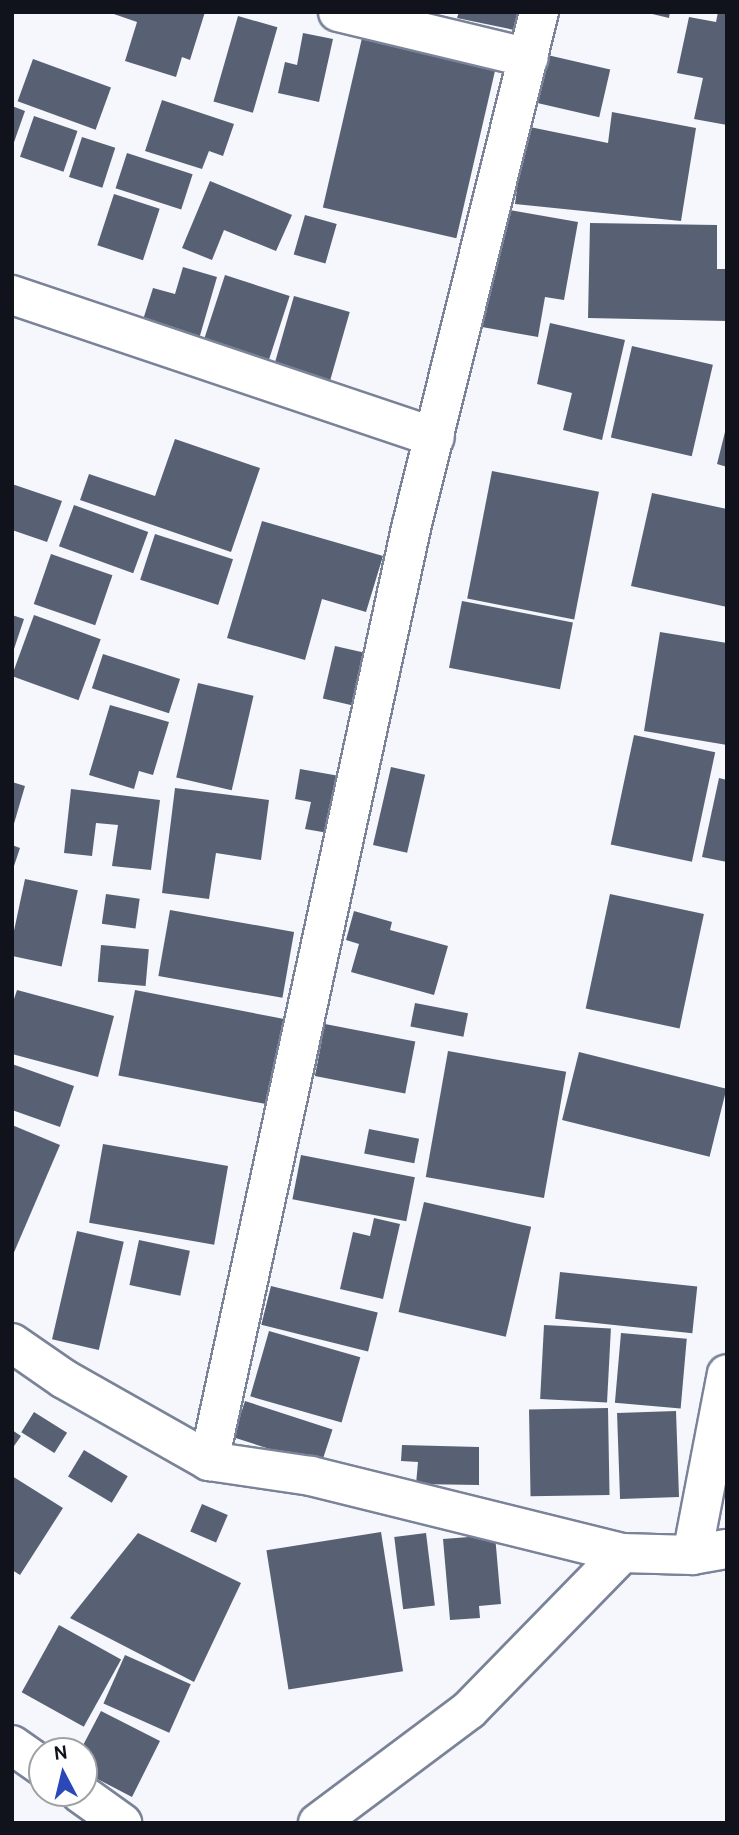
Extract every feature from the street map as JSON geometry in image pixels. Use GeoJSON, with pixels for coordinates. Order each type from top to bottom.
{"type":"FeatureCollection","features":[{"type":"Feature","properties":{"kind":"street"},"geometry":{"type":"LineString","coordinates":[[338,12],[529,58]]}},
{"type":"Feature","properties":{"kind":"street"},"geometry":{"type":"LineString","coordinates":[[209,1461],[411,528],[539,12]]}},
{"type":"Feature","properties":{"kind":"street"},"geometry":{"type":"LineString","coordinates":[[12,295],[435,437]]}},
{"type":"Feature","properties":{"kind":"street"},"geometry":{"type":"LineString","coordinates":[[12,1343],[64,1379],[209,1461],[312,1476],[622,1553],[710,1552],[727,1374]]}},
{"type":"Feature","properties":{"kind":"street"},"geometry":{"type":"LineString","coordinates":[[317,1823],[469,1710],[622,1553]]}},
{"type":"Feature","properties":{"kind":"street"},"geometry":{"type":"LineString","coordinates":[[12,1745],[28,1756]]}},
{"type":"Feature","properties":{"kind":"street"},"geometry":{"type":"LineString","coordinates":[[98,1806],[122,1823]]}},
{"type":"Feature","properties":{"kind":"building"},"geometry":{"type":"Polygon","coordinates":[[[108,12],[205,12],[190,60],[182,57],[176,77],[125,61],[137,22],[108,12]]]}},
{"type":"Feature","properties":{"kind":"building"},"geometry":{"type":"Polygon","coordinates":[[[459,12],[528,12],[524,32],[457,18],[459,12]]]}},
{"type":"Feature","properties":{"kind":"building"},"geometry":{"type":"Polygon","coordinates":[[[644,12],[670,12],[669,18],[644,12]]]}},
{"type":"Feature","properties":{"kind":"building"},"geometry":{"type":"Polygon","coordinates":[[[718,12],[727,12],[727,125],[694,119],[703,78],[677,73],[689,17],[716,22],[718,12]]]}},
{"type":"Feature","properties":{"kind":"building"},"geometry":{"type":"Polygon","coordinates":[[[238,16],[277,27],[253,113],[213,102],[238,16]]]}},
{"type":"Feature","properties":{"kind":"building"},"geometry":{"type":"Polygon","coordinates":[[[303,33],[333,39],[319,102],[278,93],[285,62],[297,65],[303,33]]]}},
{"type":"Feature","properties":{"kind":"building"},"geometry":{"type":"Polygon","coordinates":[[[362,38],[495,69],[456,238],[323,208],[362,38]]]}},
{"type":"Feature","properties":{"kind":"building"},"geometry":{"type":"Polygon","coordinates":[[[543,54],[610,70],[599,117],[532,102],[543,54]]]}},
{"type":"Feature","properties":{"kind":"building"},"geometry":{"type":"Polygon","coordinates":[[[33,59],[111,87],[96,130],[18,101],[33,59]]]}},
{"type":"Feature","properties":{"kind":"building"},"geometry":{"type":"Polygon","coordinates":[[[162,100],[234,124],[223,156],[209,151],[202,169],[145,151],[162,100]]]}},
{"type":"Feature","properties":{"kind":"building"},"geometry":{"type":"Polygon","coordinates":[[[12,106],[25,111],[13,145],[12,145],[12,106]]]}},
{"type":"Feature","properties":{"kind":"building"},"geometry":{"type":"Polygon","coordinates":[[[612,112],[696,128],[681,221],[515,204],[525,126],[608,143],[612,112]]]}},
{"type":"Feature","properties":{"kind":"building"},"geometry":{"type":"Polygon","coordinates":[[[34,116],[77,131],[63,172],[20,157],[34,116]]]}},
{"type":"Feature","properties":{"kind":"building"},"geometry":{"type":"Polygon","coordinates":[[[82,137],[115,148],[102,188],[69,177],[82,137]]]}},
{"type":"Feature","properties":{"kind":"building"},"geometry":{"type":"Polygon","coordinates":[[[127,153],[193,174],[181,210],[116,188],[127,153]]]}},
{"type":"Feature","properties":{"kind":"building"},"geometry":{"type":"Polygon","coordinates":[[[210,181],[292,215],[276,251],[224,230],[212,260],[182,248],[210,181]]]}},
{"type":"Feature","properties":{"kind":"building"},"geometry":{"type":"Polygon","coordinates":[[[114,194],[160,209],[143,260],[97,245],[114,194]]]}},
{"type":"Feature","properties":{"kind":"building"},"geometry":{"type":"Polygon","coordinates":[[[503,209],[578,222],[564,300],[545,297],[538,337],[482,327],[503,209]]]}},
{"type":"Feature","properties":{"kind":"building"},"geometry":{"type":"Polygon","coordinates":[[[305,215],[337,224],[325,264],[294,254],[305,215]]]}},
{"type":"Feature","properties":{"kind":"building"},"geometry":{"type":"Polygon","coordinates":[[[590,223],[717,225],[717,269],[727,269],[727,321],[588,318],[590,223]]]}},
{"type":"Feature","properties":{"kind":"building"},"geometry":{"type":"Polygon","coordinates":[[[183,267],[217,277],[199,339],[142,323],[153,288],[175,294],[183,267]]]}},
{"type":"Feature","properties":{"kind":"building"},"geometry":{"type":"Polygon","coordinates":[[[225,275],[290,296],[266,367],[202,346],[225,275]]]}},
{"type":"Feature","properties":{"kind":"building"},"geometry":{"type":"Polygon","coordinates":[[[294,296],[350,312],[330,382],[274,366],[294,296]]]}},
{"type":"Feature","properties":{"kind":"building"},"geometry":{"type":"Polygon","coordinates":[[[550,323],[625,340],[602,440],[563,430],[572,393],[537,384],[550,323]]]}},
{"type":"Feature","properties":{"kind":"building"},"geometry":{"type":"Polygon","coordinates":[[[632,346],[713,365],[692,456],[611,438],[632,346]]]}},
{"type":"Feature","properties":{"kind":"building"},"geometry":{"type":"Polygon","coordinates":[[[727,428],[727,467],[717,464],[727,428]]]}},
{"type":"Feature","properties":{"kind":"building"},"geometry":{"type":"Polygon","coordinates":[[[175,439],[260,468],[231,552],[80,500],[89,474],[155,496],[175,439]]]}},
{"type":"Feature","properties":{"kind":"building"},"geometry":{"type":"Polygon","coordinates":[[[492,471],[599,492],[574,619],[467,599],[492,471]]]}},
{"type":"Feature","properties":{"kind":"building"},"geometry":{"type":"Polygon","coordinates":[[[12,484],[62,501],[47,542],[12,530],[12,484]]]}},
{"type":"Feature","properties":{"kind":"building"},"geometry":{"type":"Polygon","coordinates":[[[652,493],[727,509],[727,607],[631,586],[652,493]]]}},
{"type":"Feature","properties":{"kind":"building"},"geometry":{"type":"Polygon","coordinates":[[[74,505],[148,532],[133,573],[59,546],[74,505]]]}},
{"type":"Feature","properties":{"kind":"building"},"geometry":{"type":"Polygon","coordinates":[[[262,521],[383,556],[366,612],[322,599],[305,660],[227,638],[262,521]]]}},
{"type":"Feature","properties":{"kind":"building"},"geometry":{"type":"Polygon","coordinates":[[[155,534],[233,559],[218,605],[140,580],[155,534]]]}},
{"type":"Feature","properties":{"kind":"building"},"geometry":{"type":"Polygon","coordinates":[[[51,554],[112,575],[95,625],[34,604],[51,554]]]}},
{"type":"Feature","properties":{"kind":"building"},"geometry":{"type":"Polygon","coordinates":[[[462,601],[573,623],[560,689],[449,668],[462,601]]]}},
{"type":"Feature","properties":{"kind":"building"},"geometry":{"type":"Polygon","coordinates":[[[12,615],[24,619],[13,652],[12,652],[12,615]]]}},
{"type":"Feature","properties":{"kind":"building"},"geometry":{"type":"Polygon","coordinates":[[[34,615],[101,639],[78,700],[12,676],[34,615]]]}},
{"type":"Feature","properties":{"kind":"building"},"geometry":{"type":"Polygon","coordinates":[[[660,632],[727,643],[727,745],[644,731],[660,632]]]}},
{"type":"Feature","properties":{"kind":"building"},"geometry":{"type":"Polygon","coordinates":[[[335,646],[379,656],[367,709],[323,699],[335,646]]]}},
{"type":"Feature","properties":{"kind":"building"},"geometry":{"type":"Polygon","coordinates":[[[103,654],[180,679],[169,713],[92,688],[103,654]]]}},
{"type":"Feature","properties":{"kind":"building"},"geometry":{"type":"Polygon","coordinates":[[[198,683],[254,696],[232,790],[176,778],[198,683]]]}},
{"type":"Feature","properties":{"kind":"building"},"geometry":{"type":"Polygon","coordinates":[[[110,705],[169,722],[153,775],[139,771],[134,789],[89,775],[110,705]]]}},
{"type":"Feature","properties":{"kind":"building"},"geometry":{"type":"Polygon","coordinates":[[[634,735],[715,752],[692,862],[611,845],[634,735]]]}},
{"type":"Feature","properties":{"kind":"building"},"geometry":{"type":"Polygon","coordinates":[[[391,767],[425,775],[407,853],[373,845],[391,767]]]}},
{"type":"Feature","properties":{"kind":"building"},"geometry":{"type":"Polygon","coordinates":[[[300,769],[345,777],[334,834],[305,829],[311,802],[295,799],[300,769]]]}},
{"type":"Feature","properties":{"kind":"building"},"geometry":{"type":"Polygon","coordinates":[[[719,778],[727,780],[727,862],[702,857],[719,778]]]}},
{"type":"Feature","properties":{"kind":"building"},"geometry":{"type":"Polygon","coordinates":[[[12,782],[25,786],[13,827],[12,827],[12,782]]]}},
{"type":"Feature","properties":{"kind":"building"},"geometry":{"type":"Polygon","coordinates":[[[175,788],[269,800],[261,860],[216,853],[209,899],[162,893],[175,788]]]}},
{"type":"Feature","properties":{"kind":"building"},"geometry":{"type":"Polygon","coordinates":[[[71,789],[160,800],[151,870],[112,866],[118,825],[96,823],[92,856],[64,853],[71,789]]]}},
{"type":"Feature","properties":{"kind":"building"},"geometry":{"type":"Polygon","coordinates":[[[12,845],[20,848],[13,869],[12,869],[12,845]]]}},
{"type":"Feature","properties":{"kind":"building"},"geometry":{"type":"Polygon","coordinates":[[[25,879],[78,890],[62,967],[12,956],[12,940],[25,879]]]}},
{"type":"Feature","properties":{"kind":"building"},"geometry":{"type":"Polygon","coordinates":[[[106,894],[140,899],[135,928],[102,924],[106,894]]]}},
{"type":"Feature","properties":{"kind":"building"},"geometry":{"type":"Polygon","coordinates":[[[610,894],[704,914],[680,1028],[586,1008],[610,894]]]}},
{"type":"Feature","properties":{"kind":"building"},"geometry":{"type":"Polygon","coordinates":[[[170,910],[294,932],[282,998],[158,976],[170,910]]]}},
{"type":"Feature","properties":{"kind":"building"},"geometry":{"type":"Polygon","coordinates":[[[354,911],[392,922],[390,930],[448,946],[434,995],[351,972],[359,944],[346,940],[354,911]]]}},
{"type":"Feature","properties":{"kind":"building"},"geometry":{"type":"Polygon","coordinates":[[[101,945],[149,949],[146,986],[98,982],[101,945]]]}},
{"type":"Feature","properties":{"kind":"building"},"geometry":{"type":"Polygon","coordinates":[[[17,990],[114,1016],[98,1077],[12,1054],[12,1005],[17,990]]]}},
{"type":"Feature","properties":{"kind":"building"},"geometry":{"type":"Polygon","coordinates":[[[135,990],[285,1019],[269,1105],[118,1075],[135,990]]]}},
{"type":"Feature","properties":{"kind":"building"},"geometry":{"type":"Polygon","coordinates":[[[415,1003],[468,1013],[463,1037],[410,1027],[415,1003]]]}},
{"type":"Feature","properties":{"kind":"building"},"geometry":{"type":"Polygon","coordinates":[[[325,1024],[415,1042],[405,1094],[315,1076],[325,1024]]]}},
{"type":"Feature","properties":{"kind":"building"},"geometry":{"type":"Polygon","coordinates":[[[448,1051],[566,1072],[544,1198],[426,1177],[448,1051]]]}},
{"type":"Feature","properties":{"kind":"building"},"geometry":{"type":"Polygon","coordinates":[[[579,1052],[726,1089],[710,1157],[562,1120],[579,1052]]]}},
{"type":"Feature","properties":{"kind":"building"},"geometry":{"type":"Polygon","coordinates":[[[12,1064],[74,1086],[60,1127],[12,1110],[12,1064]]]}},
{"type":"Feature","properties":{"kind":"building"},"geometry":{"type":"Polygon","coordinates":[[[12,1125],[60,1145],[12,1257],[12,1125]]]}},
{"type":"Feature","properties":{"kind":"building"},"geometry":{"type":"Polygon","coordinates":[[[369,1129],[419,1139],[414,1163],[364,1154],[369,1129]]]}},
{"type":"Feature","properties":{"kind":"building"},"geometry":{"type":"Polygon","coordinates":[[[103,1144],[228,1166],[214,1245],[89,1223],[103,1144]]]}},
{"type":"Feature","properties":{"kind":"building"},"geometry":{"type":"Polygon","coordinates":[[[301,1155],[415,1177],[406,1221],[292,1199],[301,1155]]]}},
{"type":"Feature","properties":{"kind":"building"},"geometry":{"type":"Polygon","coordinates":[[[424,1202],[531,1227],[506,1337],[399,1312],[424,1202]]]}},
{"type":"Feature","properties":{"kind":"building"},"geometry":{"type":"Polygon","coordinates":[[[374,1218],[400,1224],[383,1299],[340,1289],[353,1232],[370,1236],[374,1218]]]}},
{"type":"Feature","properties":{"kind":"building"},"geometry":{"type":"Polygon","coordinates":[[[77,1231],[124,1242],[99,1350],[52,1339],[77,1231]]]}},
{"type":"Feature","properties":{"kind":"building"},"geometry":{"type":"Polygon","coordinates":[[[139,1240],[190,1251],[180,1296],[129,1285],[139,1240]]]}},
{"type":"Feature","properties":{"kind":"building"},"geometry":{"type":"Polygon","coordinates":[[[560,1272],[697,1286],[692,1333],[555,1319],[560,1272]]]}},
{"type":"Feature","properties":{"kind":"building"},"geometry":{"type":"Polygon","coordinates":[[[271,1286],[378,1313],[368,1351],[261,1325],[271,1286]]]}},
{"type":"Feature","properties":{"kind":"building"},"geometry":{"type":"Polygon","coordinates":[[[544,1325],[611,1329],[607,1402],[540,1399],[544,1325]]]}},
{"type":"Feature","properties":{"kind":"building"},"geometry":{"type":"Polygon","coordinates":[[[269,1331],[360,1357],[342,1423],[250,1396],[269,1331]]]}},
{"type":"Feature","properties":{"kind":"building"},"geometry":{"type":"Polygon","coordinates":[[[621,1333],[687,1339],[681,1408],[615,1403],[621,1333]]]}},
{"type":"Feature","properties":{"kind":"building"},"geometry":{"type":"Polygon","coordinates":[[[245,1401],[332,1429],[321,1466],[233,1437],[245,1401]]]}},
{"type":"Feature","properties":{"kind":"building"},"geometry":{"type":"Polygon","coordinates":[[[608,1408],[610,1495],[531,1496],[529,1409],[608,1408]]]}},
{"type":"Feature","properties":{"kind":"building"},"geometry":{"type":"Polygon","coordinates":[[[676,1411],[679,1497],[620,1499],[617,1413],[676,1411]]]}},
{"type":"Feature","properties":{"kind":"building"},"geometry":{"type":"Polygon","coordinates":[[[34,1412],[67,1433],[54,1453],[21,1432],[34,1412]]]}},
{"type":"Feature","properties":{"kind":"building"},"geometry":{"type":"Polygon","coordinates":[[[12,1430],[21,1436],[12,1449],[12,1430]]]}},
{"type":"Feature","properties":{"kind":"building"},"geometry":{"type":"Polygon","coordinates":[[[402,1445],[479,1447],[479,1485],[416,1484],[418,1462],[401,1461],[402,1445]]]}},
{"type":"Feature","properties":{"kind":"building"},"geometry":{"type":"Polygon","coordinates":[[[84,1450],[128,1476],[112,1503],[68,1477],[84,1450]]]}},
{"type":"Feature","properties":{"kind":"building"},"geometry":{"type":"Polygon","coordinates":[[[12,1476],[63,1508],[20,1575],[12,1570],[12,1476]]]}},
{"type":"Feature","properties":{"kind":"building"},"geometry":{"type":"Polygon","coordinates":[[[202,1504],[228,1515],[216,1543],[190,1532],[202,1504]]]}},
{"type":"Feature","properties":{"kind":"building"},"geometry":{"type":"Polygon","coordinates":[[[381,1532],[403,1671],[288,1689],[266,1550],[381,1532]]]}},
{"type":"Feature","properties":{"kind":"building"},"geometry":{"type":"Polygon","coordinates":[[[138,1533],[241,1583],[194,1682],[70,1618],[138,1533]]]}},
{"type":"Feature","properties":{"kind":"building"},"geometry":{"type":"Polygon","coordinates":[[[426,1533],[435,1605],[403,1609],[394,1537],[426,1533]]]}},
{"type":"Feature","properties":{"kind":"building"},"geometry":{"type":"Polygon","coordinates":[[[495,1535],[501,1604],[479,1606],[480,1618],[450,1620],[443,1539],[495,1535]]]}},
{"type":"Feature","properties":{"kind":"building"},"geometry":{"type":"Polygon","coordinates":[[[59,1625],[121,1659],[84,1727],[22,1692],[59,1625]]]}},
{"type":"Feature","properties":{"kind":"building"},"geometry":{"type":"Polygon","coordinates":[[[125,1655],[191,1684],[169,1733],[103,1703],[125,1655]]]}},
{"type":"Feature","properties":{"kind":"building"},"geometry":{"type":"Polygon","coordinates":[[[101,1711],[160,1741],[132,1797],[98,1779],[98,1737],[87,1737],[101,1711]]]}}]}
